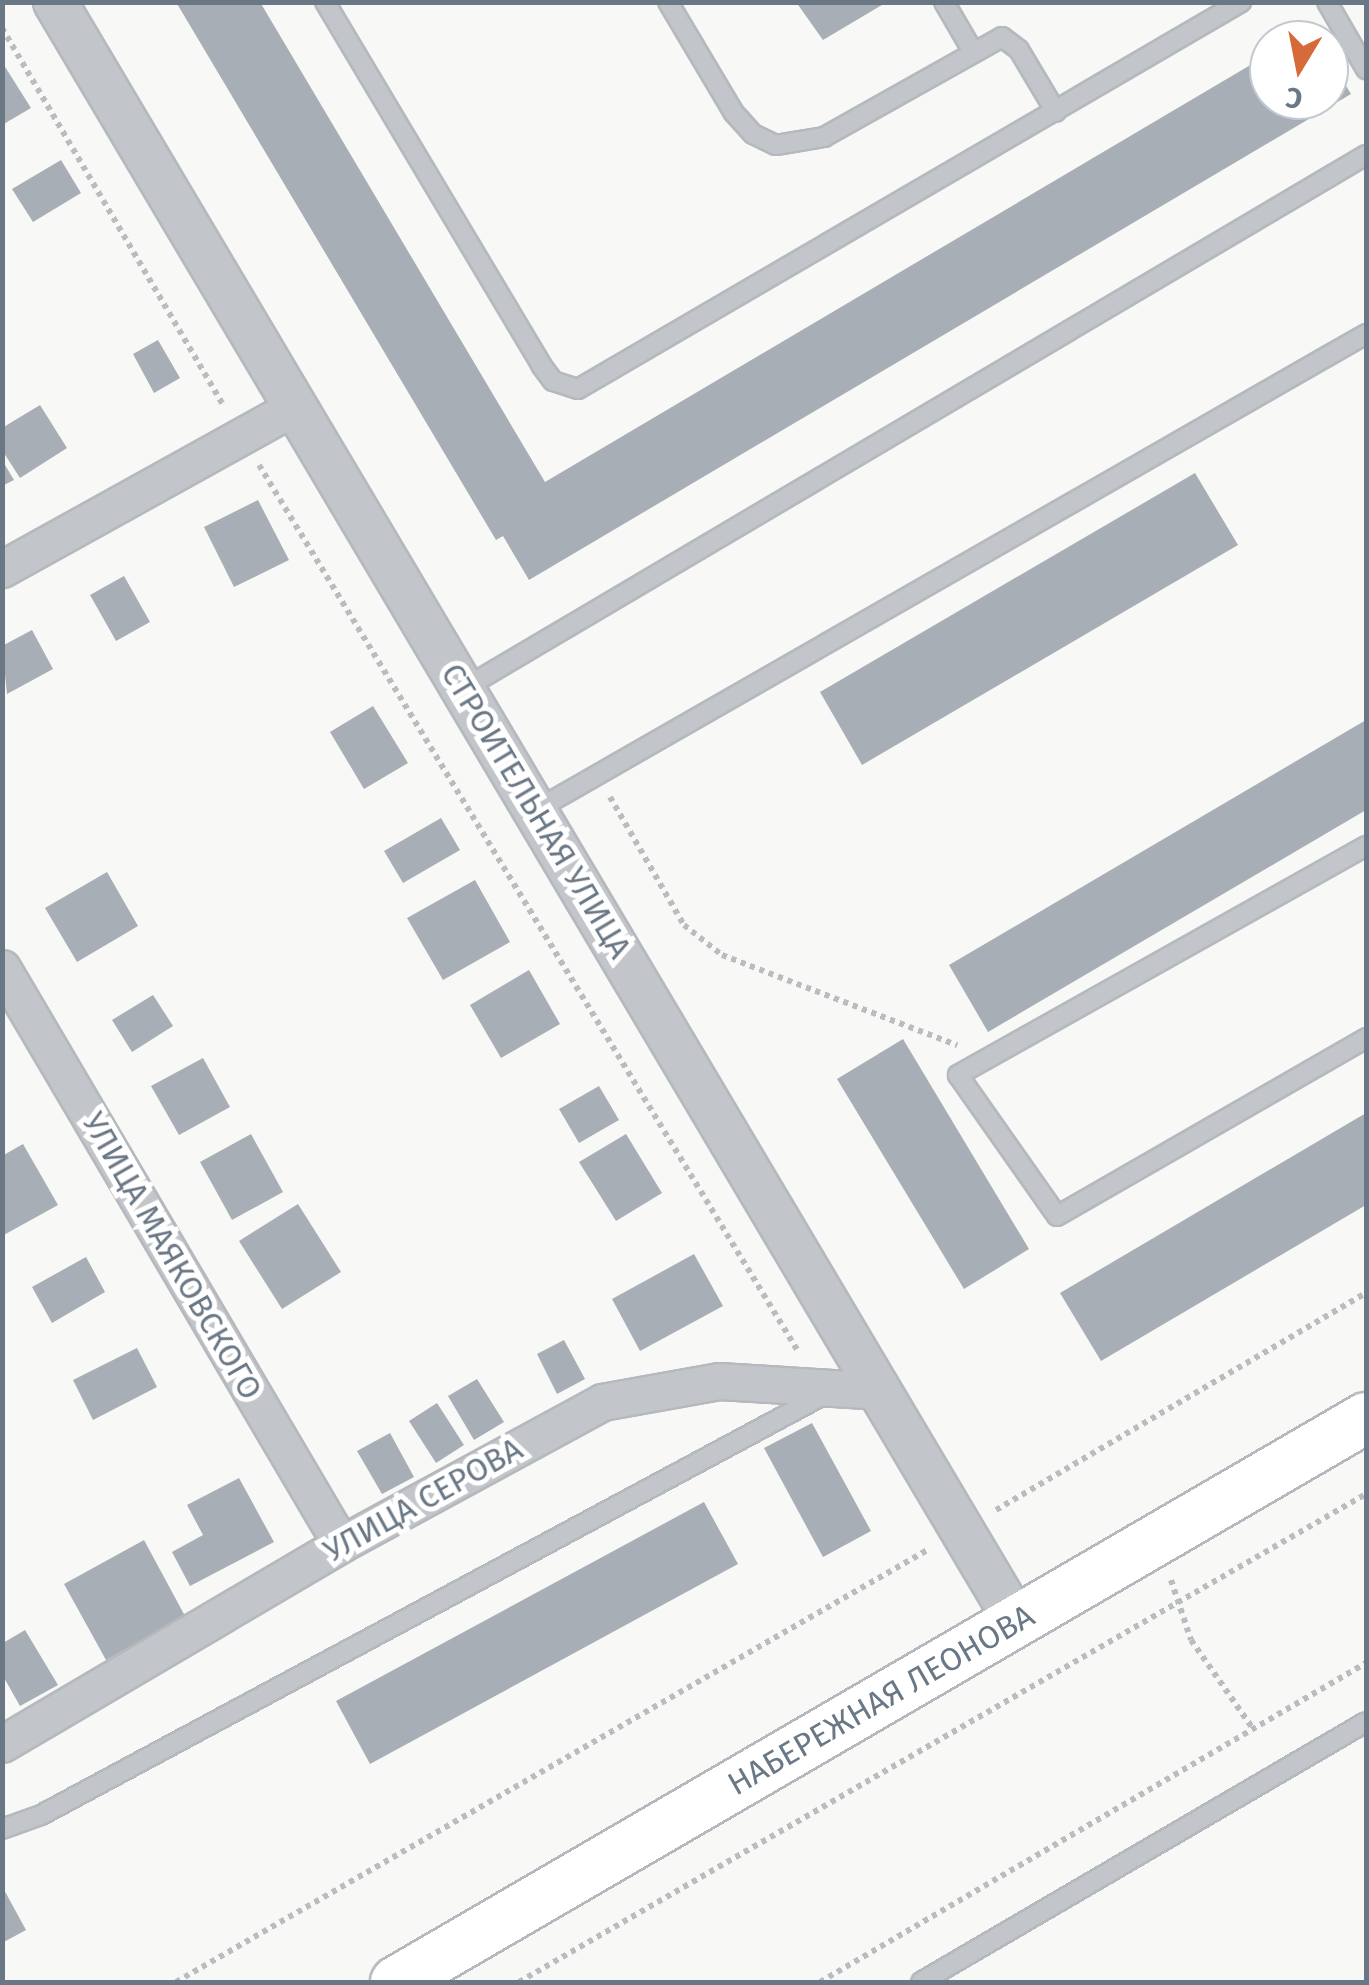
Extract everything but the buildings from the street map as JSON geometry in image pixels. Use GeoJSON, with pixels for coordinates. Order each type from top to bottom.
{"type":"FeatureCollection","features":[{"type":"Feature","properties":{"kind":"main road","name":"НАБЕРЕЖНАЯ ЛЕОНОВА"},"geometry":{"type":"LineString","coordinates":[[396,1982],[1366,1418]]}},
{"type":"Feature","properties":{"kind":"street","name":"СТРОИТЕЛЬНАЯ УЛИЦА"},"geometry":{"type":"LineString","coordinates":[[55,2],[292,408],[464,689],[1016,1620]]}},
{"type":"Feature","properties":{"kind":"street"},"geometry":{"type":"LineString","coordinates":[[2,568],[292,408]]}},
{"type":"Feature","properties":{"kind":"street","name":"УЛИЦА МАЯКОВСКОГО"},"geometry":{"type":"LineString","coordinates":[[2,968],[341,1544]]}},
{"type":"Feature","properties":{"kind":"street","name":"УЛИЦА СЕРОВА"},"geometry":{"type":"LineString","coordinates":[[2,1744],[341,1544],[602,1402],[720,1380],[882,1391]]}},
{"type":"Feature","properties":{"kind":"lane"},"geometry":{"type":"LineString","coordinates":[[325,2],[541,365],[553,381],[578,389],[1241,2]]}},
{"type":"Feature","properties":{"kind":"lane"},"geometry":{"type":"LineString","coordinates":[[668,2],[734,113],[753,134],[776,145],[824,137],[972,50],[1002,37],[1012,42],[1056,112]]}},
{"type":"Feature","properties":{"kind":"lane"},"geometry":{"type":"LineString","coordinates":[[944,2],[972,50]]}},
{"type":"Feature","properties":{"kind":"lane"},"geometry":{"type":"LineString","coordinates":[[1327,2],[1366,69]]}},
{"type":"Feature","properties":{"kind":"lane"},"geometry":{"type":"LineString","coordinates":[[464,689],[1366,155]]}},
{"type":"Feature","properties":{"kind":"lane"},"geometry":{"type":"LineString","coordinates":[[536,810],[1366,334]]}},
{"type":"Feature","properties":{"kind":"lane"},"geometry":{"type":"LineString","coordinates":[[1366,846],[958,1075],[1057,1216],[1366,1038]]}},
{"type":"Feature","properties":{"kind":"lane"},"geometry":{"type":"LineString","coordinates":[[2,1829],[57,1806],[828,1388]]}},
{"type":"Feature","properties":{"kind":"lane"},"geometry":{"type":"LineString","coordinates":[[921,1982],[1366,1722]]}},
{"type":"Feature","properties":{"kind":"path"},"geometry":{"type":"LineString","coordinates":[[2,28],[241,436],[828,1388]]}},
{"type":"Feature","properties":{"kind":"path"},"geometry":{"type":"LineString","coordinates":[[598,775],[684,925],[722,955],[991,1057]]}},
{"type":"Feature","properties":{"kind":"path"},"geometry":{"type":"LineString","coordinates":[[176,1982],[963,1530],[1366,1293]]}},
{"type":"Feature","properties":{"kind":"path"},"geometry":{"type":"LineString","coordinates":[[519,1982],[1366,1494]]}},
{"type":"Feature","properties":{"kind":"path"},"geometry":{"type":"LineString","coordinates":[[1157,1542],[1191,1640],[1252,1729]]}},
{"type":"Feature","properties":{"kind":"path"},"geometry":{"type":"LineString","coordinates":[[820,1982],[1366,1664]]}}]}
